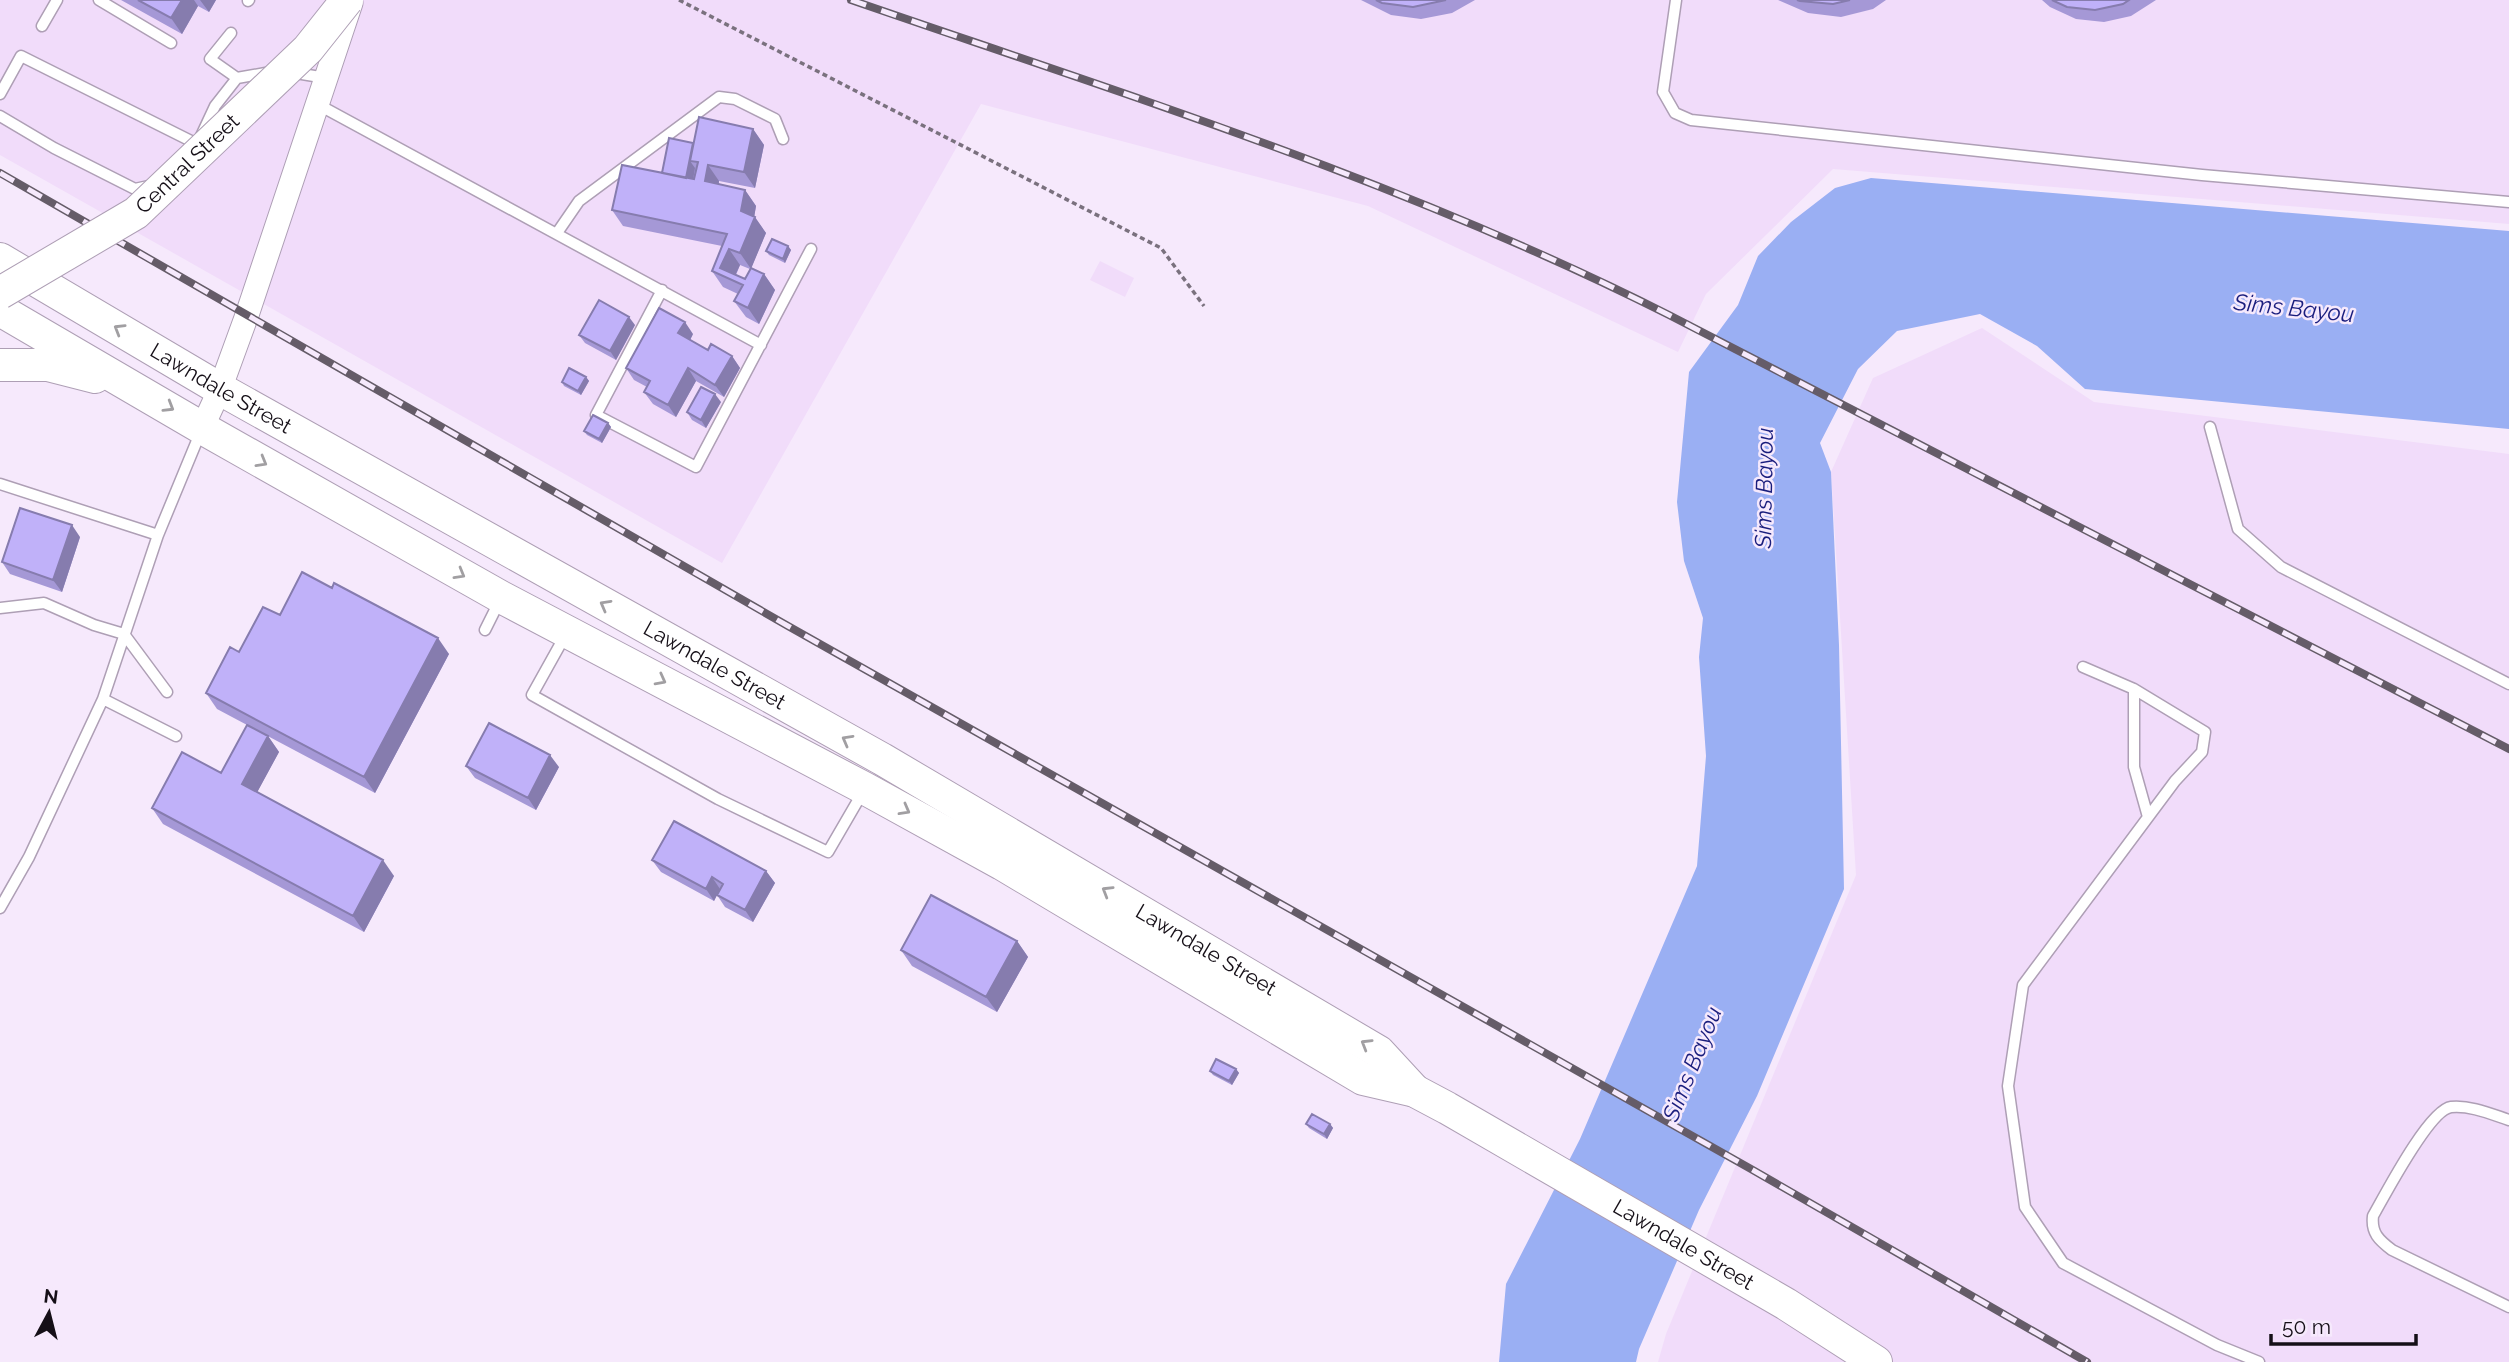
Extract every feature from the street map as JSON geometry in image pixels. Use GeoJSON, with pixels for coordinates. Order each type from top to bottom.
{"type":"FeatureCollection","features":[{"type":"Feature","properties":{"kind":"main road","name":"Central Street"},"geometry":{"type":"LineString","coordinates":[[0,293],[136,213],[308,48],[349,0]]}},
{"type":"Feature","properties":{"kind":"main road","name":"Lawndale Street"},"geometry":{"type":"LineString","coordinates":[[0,259],[873,774],[1379,1052],[1415,1091],[1786,1304],[1876,1362]]}},
{"type":"Feature","properties":{"kind":"main road","name":"Lawndale Street"},"geometry":{"type":"LineString","coordinates":[[0,310],[501,597],[567,631],[873,774]]}},
{"type":"Feature","properties":{"kind":"main road"},"geometry":{"type":"LineString","coordinates":[[0,366],[48,365],[135,387]]}},
{"type":"Feature","properties":{"kind":"street","name":"Central Street"},"geometry":{"type":"LineString","coordinates":[[202,428],[220,389],[326,78],[349,0]]}},
{"type":"Feature","properties":{"kind":"lane"},"geometry":{"type":"LineString","coordinates":[[42,26],[57,0]]}},
{"type":"Feature","properties":{"kind":"lane"},"geometry":{"type":"LineString","coordinates":[[99,0],[171,43]]}},
{"type":"Feature","properties":{"kind":"lane"},"geometry":{"type":"LineString","coordinates":[[1676,0],[1663,92],[1675,113],[1691,120],[2202,175],[2509,202]]}},
{"type":"Feature","properties":{"kind":"lane"},"geometry":{"type":"LineString","coordinates":[[231,33],[210,59],[237,78]]}},
{"type":"Feature","properties":{"kind":"lane"},"geometry":{"type":"LineString","coordinates":[[0,94],[21,56],[197,144]]}},
{"type":"Feature","properties":{"kind":"lane"},"geometry":{"type":"LineString","coordinates":[[0,116],[54,148],[135,189],[168,182],[197,144],[215,106],[237,78],[281,70],[326,78]]}},
{"type":"Feature","properties":{"kind":"lane"},"geometry":{"type":"LineString","coordinates":[[557,233],[579,201],[719,97],[735,99],[775,120],[783,139]]}},
{"type":"Feature","properties":{"kind":"lane"},"geometry":{"type":"LineString","coordinates":[[317,104],[761,345]]}},
{"type":"Feature","properties":{"kind":"lane"},"geometry":{"type":"LineString","coordinates":[[662,290],[596,415],[696,467],[811,249]]}},
{"type":"Feature","properties":{"kind":"lane"},"geometry":{"type":"LineString","coordinates":[[2210,427],[2238,528],[2281,567],[2509,684]]}},
{"type":"Feature","properties":{"kind":"lane"},"geometry":{"type":"LineString","coordinates":[[0,908],[34,846],[103,699],[158,535],[202,428]]}},
{"type":"Feature","properties":{"kind":"lane"},"geometry":{"type":"LineString","coordinates":[[0,484],[158,535]]}},
{"type":"Feature","properties":{"kind":"lane"},"geometry":{"type":"LineString","coordinates":[[485,630],[501,597]]}},
{"type":"Feature","properties":{"kind":"lane"},"geometry":{"type":"LineString","coordinates":[[0,608],[44,603],[94,625],[124,634],[167,692]]}},
{"type":"Feature","properties":{"kind":"lane"},"geometry":{"type":"LineString","coordinates":[[567,631],[532,695],[718,799],[828,852],[873,774]]}},
{"type":"Feature","properties":{"kind":"lane"},"geometry":{"type":"LineString","coordinates":[[2082,667],[2134,689],[2205,732],[2202,752],[2175,781],[2022,985],[2008,1086],[2025,1207],[2063,1263],[2217,1345],[2259,1362]]}},
{"type":"Feature","properties":{"kind":"lane"},"geometry":{"type":"LineString","coordinates":[[2134,689],[2134,767],[2148,817]]}},
{"type":"Feature","properties":{"kind":"lane"},"geometry":{"type":"LineString","coordinates":[[103,699],[176,736]]}},
{"type":"Feature","properties":{"kind":"lane"},"geometry":{"type":"LineString","coordinates":[[2509,1120],[2474,1109],[2451,1107],[2441,1110],[2428,1124],[2414,1147],[2373,1216],[2372,1224],[2376,1237],[2392,1250],[2509,1307]]}},
{"type":"Feature","properties":{"kind":"path"},"geometry":{"type":"LineString","coordinates":[[679,0],[1161,248],[1204,306]]}},
{"type":"Feature","properties":{"kind":"shaded area"},"geometry":{"type":"Polygon","coordinates":[[[0,0],[2509,0],[2509,224],[1833,169],[1706,294],[1678,352],[1368,206],[981,104],[722,563],[0,155],[0,0]]]}},
{"type":"Feature","properties":{"kind":"shaded area"},"geometry":{"type":"Polygon","coordinates":[[[1100,261],[1134,278],[1125,297],[1090,280],[1100,261]]]}},
{"type":"Feature","properties":{"kind":"shaded area"},"geometry":{"type":"Polygon","coordinates":[[[1982,328],[2094,402],[2509,454],[2509,1362],[1658,1362],[1666,1334],[1856,875],[1831,472],[1873,378],[1982,328]]]}},
{"type":"Feature","properties":{"kind":"water","name":"Sims Bayou"},"geometry":{"type":"Polygon","coordinates":[[[1871,178],[2509,231],[2509,429],[2085,389],[2037,346],[1980,314],[1897,331],[1858,369],[1820,443],[1831,472],[1839,645],[1844,889],[1757,1096],[1699,1210],[1639,1349],[1636,1362],[1499,1362],[1506,1284],[1580,1139],[1697,866],[1706,756],[1699,657],[1703,618],[1684,561],[1677,502],[1689,372],[1738,305],[1758,256],[1791,222],[1835,188],[1871,178]]]}},
{"type":"Feature","properties":{"kind":"building"},"geometry":{"type":"Polygon","coordinates":[[[138,0],[182,0],[171,18],[138,0]]]}},
{"type":"Feature","properties":{"kind":"building"},"geometry":{"type":"Polygon","coordinates":[[[1376,0],[1446,0],[1413,7],[1376,0]]]}},
{"type":"Feature","properties":{"kind":"building"},"geometry":{"type":"Polygon","coordinates":[[[1797,0],[1850,0],[1833,4],[1797,0]]]}},
{"type":"Feature","properties":{"kind":"building"},"geometry":{"type":"Polygon","coordinates":[[[2052,0],[2129,0],[2123,4],[2095,10],[2067,7],[2052,0]]]}},
{"type":"Feature","properties":{"kind":"building"},"geometry":{"type":"Polygon","coordinates":[[[699,117],[753,129],[744,172],[708,165],[705,181],[745,190],[741,211],[755,217],[740,253],[729,249],[720,268],[745,279],[751,268],[764,274],[748,308],[734,301],[743,285],[712,271],[727,234],[612,210],[622,165],[694,179],[698,162],[690,161],[699,117]]]}},
{"type":"Feature","properties":{"kind":"building"},"geometry":{"type":"Polygon","coordinates":[[[669,138],[693,143],[686,178],[662,173],[669,138]]]}},
{"type":"Feature","properties":{"kind":"building"},"geometry":{"type":"Polygon","coordinates":[[[772,239],[788,246],[783,259],[766,251],[772,239]]]}},
{"type":"Feature","properties":{"kind":"building"},"geometry":{"type":"Polygon","coordinates":[[[599,300],[629,317],[610,351],[579,335],[599,300]]]}},
{"type":"Feature","properties":{"kind":"building"},"geometry":{"type":"Polygon","coordinates":[[[659,308],[685,322],[678,333],[708,350],[711,344],[732,356],[715,385],[688,368],[668,405],[644,392],[650,381],[626,368],[659,308]]]}},
{"type":"Feature","properties":{"kind":"building"},"geometry":{"type":"Polygon","coordinates":[[[569,368],[586,377],[578,391],[562,382],[569,368]]]}},
{"type":"Feature","properties":{"kind":"building"},"geometry":{"type":"Polygon","coordinates":[[[701,387],[715,394],[701,420],[687,412],[701,387]]]}},
{"type":"Feature","properties":{"kind":"building"},"geometry":{"type":"Polygon","coordinates":[[[593,415],[608,423],[599,439],[584,431],[593,415]]]}},
{"type":"Feature","properties":{"kind":"building"},"geometry":{"type":"Polygon","coordinates":[[[20,508],[72,525],[53,580],[2,562],[20,508]]]}},
{"type":"Feature","properties":{"kind":"building"},"geometry":{"type":"Polygon","coordinates":[[[302,572],[332,588],[334,583],[438,638],[364,777],[206,693],[230,647],[239,652],[263,607],[280,615],[302,572]]]}},
{"type":"Feature","properties":{"kind":"building"},"geometry":{"type":"Polygon","coordinates":[[[489,723],[550,755],[528,798],[466,766],[489,723]]]}},
{"type":"Feature","properties":{"kind":"building"},"geometry":{"type":"Polygon","coordinates":[[[247,725],[268,736],[242,784],[383,860],[353,916],[152,808],[182,752],[221,773],[247,725]]]}},
{"type":"Feature","properties":{"kind":"building"},"geometry":{"type":"Polygon","coordinates":[[[674,821],[766,871],[745,910],[717,895],[723,884],[712,877],[706,889],[652,860],[674,821]]]}},
{"type":"Feature","properties":{"kind":"building"},"geometry":{"type":"Polygon","coordinates":[[[931,895],[1017,941],[986,997],[901,950],[931,895]]]}},
{"type":"Feature","properties":{"kind":"building"},"geometry":{"type":"Polygon","coordinates":[[[1216,1059],[1236,1069],[1229,1081],[1210,1071],[1216,1059]]]}},
{"type":"Feature","properties":{"kind":"building"},"geometry":{"type":"Polygon","coordinates":[[[1312,1114],[1330,1124],[1324,1134],[1306,1124],[1312,1114]]]}},
{"type":"Feature","properties":{"kind":"railway"},"geometry":{"type":"LineString","coordinates":[[851,0],[1266,144],[1470,223],[1570,267],[1669,315],[2509,749]]}},
{"type":"Feature","properties":{"kind":"railway"},"geometry":{"type":"LineString","coordinates":[[0,173],[788,626],[1751,1169],[2087,1362]]}}]}
